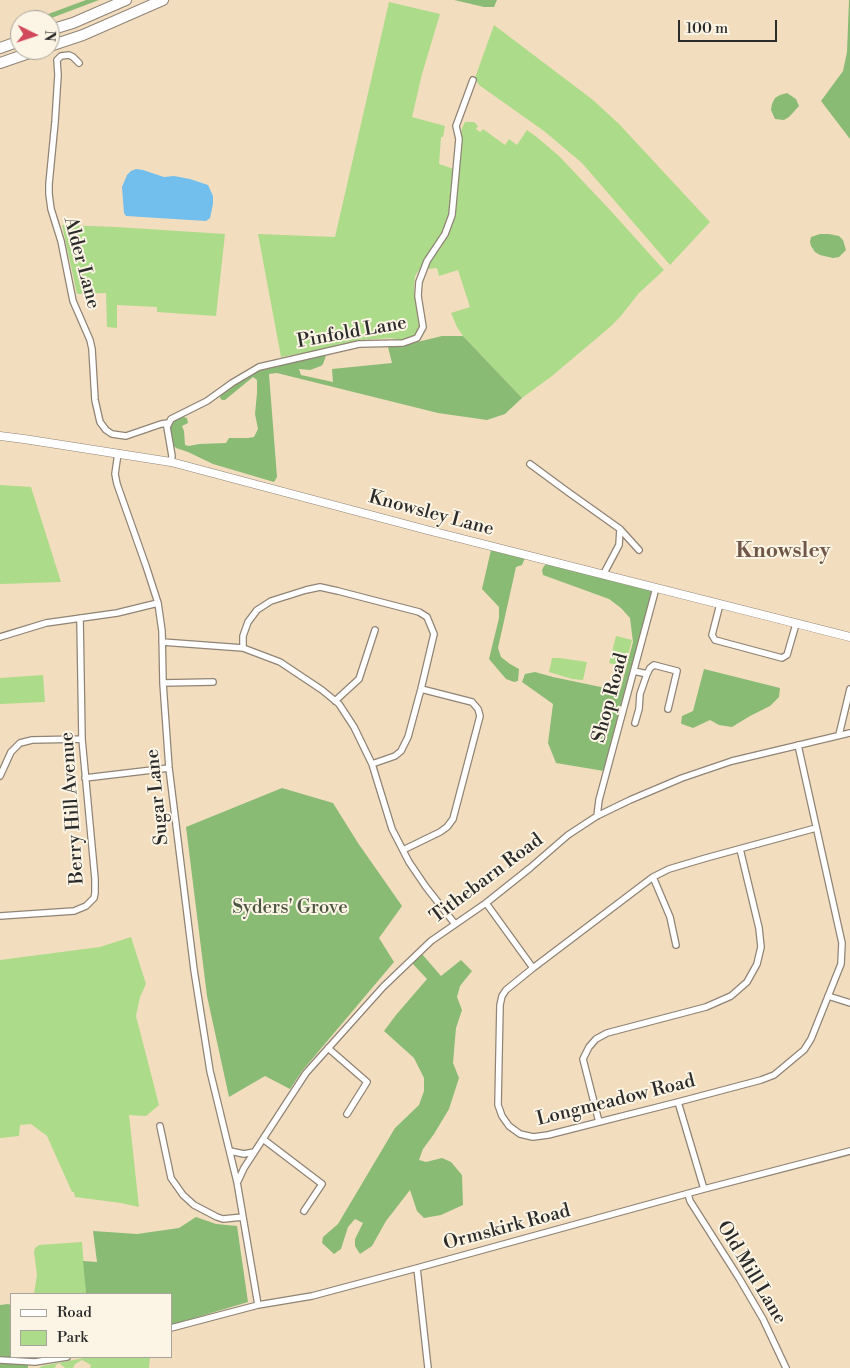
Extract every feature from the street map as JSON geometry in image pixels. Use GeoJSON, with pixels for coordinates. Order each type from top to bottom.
{"type":"FeatureCollection","features":[{"type":"Feature","properties":{"kind":"highway"},"geometry":{"type":"LineString","coordinates":[[60,27],[126,0]]}},
{"type":"Feature","properties":{"kind":"highway"},"geometry":{"type":"LineString","coordinates":[[60,43],[83,35],[163,0]]}},
{"type":"Feature","properties":{"kind":"main road","name":"Knowsley Lane"},"geometry":{"type":"LineString","coordinates":[[0,436],[171,462],[603,575],[850,637]]}},
{"type":"Feature","properties":{"kind":"street","name":"Alder Lane"},"geometry":{"type":"LineString","coordinates":[[79,63],[73,57],[66,55],[61,56],[57,60],[58,75],[49,194],[73,301],[90,340],[95,400],[100,422],[106,430],[119,436],[126,436],[168,423]]}},
{"type":"Feature","properties":{"kind":"street","name":"Pinfold Lane"},"geometry":{"type":"LineString","coordinates":[[168,423],[171,419],[207,401],[259,367],[359,344],[403,343],[416,338],[423,328],[418,296],[419,282],[426,261],[445,234],[452,215],[459,139],[456,126],[473,80]]}},
{"type":"Feature","properties":{"kind":"street"},"geometry":{"type":"LineString","coordinates":[[168,423],[171,462]]}},
{"type":"Feature","properties":{"kind":"street","name":"Sugar Lane"},"geometry":{"type":"LineString","coordinates":[[118,453],[115,474],[117,484],[158,603],[162,632],[163,683],[169,768],[194,970],[206,1053],[237,1182],[258,1305]]}},
{"type":"Feature","properties":{"kind":"street"},"geometry":{"type":"LineString","coordinates":[[530,464],[620,529],[639,550]]}},
{"type":"Feature","properties":{"kind":"street"},"geometry":{"type":"LineString","coordinates":[[603,575],[619,545],[620,529]]}},
{"type":"Feature","properties":{"kind":"street"},"geometry":{"type":"LineString","coordinates":[[243,648],[248,622],[256,610],[271,601],[313,588],[320,587],[338,590],[419,612],[427,617],[434,634],[408,737],[401,750],[394,756],[372,764]]}},
{"type":"Feature","properties":{"kind":"street","name":"Shop Road"},"geometry":{"type":"LineString","coordinates":[[597,816],[599,800],[656,588]]}},
{"type":"Feature","properties":{"kind":"street"},"geometry":{"type":"LineString","coordinates":[[0,637],[46,623],[117,612],[158,603]]}},
{"type":"Feature","properties":{"kind":"street"},"geometry":{"type":"LineString","coordinates":[[720,604],[712,635],[715,640],[782,658],[787,655],[796,624]]}},
{"type":"Feature","properties":{"kind":"street","name":"Berry Hill Avenue"},"geometry":{"type":"LineString","coordinates":[[0,916],[74,911],[86,906],[94,898],[95,879],[82,739],[80,618]]}},
{"type":"Feature","properties":{"kind":"street"},"geometry":{"type":"LineString","coordinates":[[335,701],[359,679],[375,630]]}},
{"type":"Feature","properties":{"kind":"street"},"geometry":{"type":"LineString","coordinates":[[162,642],[243,648],[280,662],[335,701],[354,727],[372,764],[392,829],[409,862],[455,924]]}},
{"type":"Feature","properties":{"kind":"street"},"geometry":{"type":"LineString","coordinates":[[635,723],[640,694],[650,668],[654,665],[677,671],[668,709]]}},
{"type":"Feature","properties":{"kind":"street"},"geometry":{"type":"LineString","coordinates":[[634,671],[648,674]]}},
{"type":"Feature","properties":{"kind":"street"},"geometry":{"type":"LineString","coordinates":[[163,683],[213,682]]}},
{"type":"Feature","properties":{"kind":"street"},"geometry":{"type":"LineString","coordinates":[[404,850],[448,827],[453,819],[480,716],[478,708],[472,702],[421,689]]}},
{"type":"Feature","properties":{"kind":"street"},"geometry":{"type":"LineString","coordinates":[[839,735],[850,689]]}},
{"type":"Feature","properties":{"kind":"street","name":"Tithebarn Road"},"geometry":{"type":"LineString","coordinates":[[237,1182],[254,1152],[306,1073],[389,981],[431,941],[486,903],[568,835],[597,816],[682,778],[732,761],[850,733]]}},
{"type":"Feature","properties":{"kind":"street"},"geometry":{"type":"LineString","coordinates":[[0,776],[11,752],[20,743],[32,740],[82,739]]}},
{"type":"Feature","properties":{"kind":"street","name":"Longmeadow Road"},"geometry":{"type":"LineString","coordinates":[[798,745],[842,943],[841,964],[812,1039],[804,1050],[774,1075],[678,1102],[548,1135],[533,1137],[520,1134],[509,1126],[502,1116],[498,1105],[500,1005],[506,990],[653,877],[669,869],[816,828]]}},
{"type":"Feature","properties":{"kind":"street"},"geometry":{"type":"LineString","coordinates":[[85,778],[169,768]]}},
{"type":"Feature","properties":{"kind":"street"},"geometry":{"type":"LineString","coordinates":[[599,1122],[583,1059],[589,1047],[596,1039],[607,1033],[706,1007],[731,996],[747,982],[757,964],[761,947],[759,928],[740,849]]}},
{"type":"Feature","properties":{"kind":"street"},"geometry":{"type":"LineString","coordinates":[[653,877],[670,917],[676,945]]}},
{"type":"Feature","properties":{"kind":"street"},"geometry":{"type":"LineString","coordinates":[[486,903],[533,968]]}},
{"type":"Feature","properties":{"kind":"street"},"geometry":{"type":"LineString","coordinates":[[667,939],[674,937]]}},
{"type":"Feature","properties":{"kind":"street"},"geometry":{"type":"LineString","coordinates":[[828,996],[850,1003]]}},
{"type":"Feature","properties":{"kind":"street"},"geometry":{"type":"LineString","coordinates":[[328,1048],[367,1082],[347,1114]]}},
{"type":"Feature","properties":{"kind":"street"},"geometry":{"type":"LineString","coordinates":[[678,1102],[704,1189]]}},
{"type":"Feature","properties":{"kind":"street"},"geometry":{"type":"LineString","coordinates":[[160,1126],[171,1178],[183,1196],[194,1205],[217,1217],[223,1219],[244,1217]]}},
{"type":"Feature","properties":{"kind":"street"},"geometry":{"type":"LineString","coordinates":[[263,1139],[322,1184],[304,1211]]}},
{"type":"Feature","properties":{"kind":"street"},"geometry":{"type":"LineString","coordinates":[[230,1151],[244,1154],[254,1152]]}},
{"type":"Feature","properties":{"kind":"street","name":"Ormskirk Road"},"geometry":{"type":"LineString","coordinates":[[172,1328],[258,1305],[312,1296],[850,1151]]}},
{"type":"Feature","properties":{"kind":"street","name":"Old Mill Lane"},"geometry":{"type":"LineString","coordinates":[[688,1194],[690,1201],[763,1319],[786,1368]]}},
{"type":"Feature","properties":{"kind":"street"},"geometry":{"type":"LineString","coordinates":[[417,1268],[428,1368]]}},
{"type":"Feature","properties":{"kind":"street"},"geometry":{"type":"LineString","coordinates":[[0,1360],[34,1365],[63,1358]]}},
{"type":"Feature","properties":{"kind":"green space"},"geometry":{"type":"Polygon","coordinates":[[[86,0],[99,0],[60,15],[59,10],[86,0]]]}},
{"type":"Feature","properties":{"kind":"green space"},"geometry":{"type":"Polygon","coordinates":[[[454,0],[497,0],[494,7],[484,7],[454,0]]]}},
{"type":"Feature","properties":{"kind":"green space"},"geometry":{"type":"Polygon","coordinates":[[[849,0],[850,139],[821,101],[843,71],[847,52],[849,0]]]}},
{"type":"Feature","properties":{"kind":"green space"},"geometry":{"type":"Polygon","coordinates":[[[389,2],[440,14],[422,74],[412,117],[445,126],[443,137],[441,137],[439,164],[454,169],[449,218],[441,237],[415,276],[414,289],[420,329],[411,338],[404,341],[392,338],[359,340],[281,357],[258,234],[335,237],[389,2]]]}},
{"type":"Feature","properties":{"kind":"green space"},"geometry":{"type":"Polygon","coordinates":[[[494,25],[593,100],[619,124],[710,222],[670,265],[582,163],[544,131],[479,85],[475,78],[494,25]]]}},
{"type":"Feature","properties":{"kind":"green space"},"geometry":{"type":"Polygon","coordinates":[[[787,93],[796,99],[799,106],[784,120],[775,119],[771,110],[772,104],[775,98],[787,93]]]}},
{"type":"Feature","properties":{"kind":"green space"},"geometry":{"type":"Polygon","coordinates":[[[465,122],[474,122],[478,126],[476,129],[480,132],[483,129],[505,145],[509,139],[517,145],[527,130],[538,138],[559,156],[664,270],[639,293],[610,327],[552,376],[522,398],[463,336],[457,327],[451,313],[470,307],[458,270],[439,276],[437,268],[427,269],[443,244],[454,218],[462,128],[465,122]]]}},
{"type":"Feature","properties":{"kind":"green space"},"geometry":{"type":"Polygon","coordinates":[[[62,225],[225,234],[216,316],[157,312],[157,307],[117,305],[117,328],[107,327],[106,293],[77,294],[62,225]]]}},
{"type":"Feature","properties":{"kind":"green space"},"geometry":{"type":"Polygon","coordinates":[[[820,234],[839,236],[843,240],[846,250],[839,257],[833,258],[815,252],[811,246],[811,237],[820,234]]]}},
{"type":"Feature","properties":{"kind":"green space"},"geometry":{"type":"Polygon","coordinates":[[[442,336],[463,336],[522,398],[505,414],[487,420],[438,413],[277,373],[269,374],[277,477],[274,482],[213,464],[173,445],[170,432],[171,425],[175,419],[183,417],[187,418],[188,423],[182,426],[185,445],[226,443],[229,438],[254,437],[258,429],[255,414],[257,380],[253,377],[225,400],[220,398],[221,394],[260,368],[327,353],[321,366],[310,370],[299,369],[301,375],[333,382],[332,369],[392,363],[388,347],[442,336]]]}},
{"type":"Feature","properties":{"kind":"green space"},"geometry":{"type":"Polygon","coordinates":[[[0,485],[31,487],[61,582],[0,584],[0,485]]]}},
{"type":"Feature","properties":{"kind":"green space"},"geometry":{"type":"Polygon","coordinates":[[[491,550],[525,558],[522,565],[516,567],[498,648],[501,657],[519,669],[518,681],[514,682],[506,679],[489,659],[499,618],[499,607],[482,589],[491,550]]]}},
{"type":"Feature","properties":{"kind":"green space"},"geometry":{"type":"Polygon","coordinates":[[[547,564],[652,591],[604,771],[556,763],[548,743],[553,704],[522,682],[525,674],[535,672],[620,691],[633,642],[630,618],[609,599],[543,575],[542,570],[547,564]]]}},
{"type":"Feature","properties":{"kind":"green space"},"geometry":{"type":"Polygon","coordinates":[[[616,636],[632,640],[625,667],[609,663],[616,636]]]}},
{"type":"Feature","properties":{"kind":"green space"},"geometry":{"type":"Polygon","coordinates":[[[552,658],[587,662],[583,680],[572,679],[549,672],[552,658]]]}},
{"type":"Feature","properties":{"kind":"green space"},"geometry":{"type":"Polygon","coordinates":[[[704,669],[780,688],[779,697],[770,706],[732,727],[719,725],[710,720],[693,728],[682,724],[682,716],[693,711],[704,669]]]}},
{"type":"Feature","properties":{"kind":"green space"},"geometry":{"type":"Polygon","coordinates":[[[43,675],[45,702],[0,704],[0,678],[43,675]]]}},
{"type":"Feature","properties":{"kind":"green space","name":"Syders' Grove"},"geometry":{"type":"Polygon","coordinates":[[[282,788],[333,803],[402,906],[379,938],[394,962],[302,1071],[290,1089],[265,1076],[229,1097],[207,996],[186,827],[282,788]]]}},
{"type":"Feature","properties":{"kind":"green space"},"geometry":{"type":"Polygon","coordinates":[[[131,937],[146,984],[140,997],[136,1016],[159,1105],[146,1116],[129,1115],[139,1207],[75,1197],[47,1136],[31,1124],[20,1125],[19,1136],[0,1138],[0,960],[100,947],[131,937]]]}},
{"type":"Feature","properties":{"kind":"green space"},"geometry":{"type":"Polygon","coordinates":[[[422,954],[441,976],[461,960],[472,971],[460,986],[457,997],[462,1010],[456,1028],[453,1063],[459,1078],[449,1109],[423,1149],[419,1160],[426,1162],[442,1158],[451,1162],[462,1175],[463,1205],[441,1215],[424,1218],[417,1211],[410,1190],[386,1221],[372,1246],[360,1254],[355,1246],[355,1239],[363,1223],[355,1219],[348,1227],[341,1249],[334,1254],[322,1243],[323,1237],[338,1224],[395,1128],[419,1105],[424,1091],[424,1078],[414,1058],[384,1031],[427,979],[412,963],[422,954]]]}},
{"type":"Feature","properties":{"kind":"green space"},"geometry":{"type":"Polygon","coordinates":[[[196,1217],[216,1224],[237,1226],[248,1302],[172,1325],[172,1293],[86,1293],[83,1261],[97,1262],[93,1231],[137,1234],[179,1228],[196,1217]]]}},
{"type":"Feature","properties":{"kind":"green space"},"geometry":{"type":"Polygon","coordinates":[[[82,1242],[86,1293],[34,1293],[37,1275],[34,1252],[35,1248],[39,1245],[82,1242]]]}},
{"type":"Feature","properties":{"kind":"green space"},"geometry":{"type":"Polygon","coordinates":[[[0,1305],[10,1305],[10,1358],[27,1358],[28,1368],[0,1368],[0,1305]]]}},
{"type":"Feature","properties":{"kind":"green space"},"geometry":{"type":"Polygon","coordinates":[[[84,1358],[150,1358],[149,1368],[90,1368],[91,1365],[82,1360],[75,1364],[73,1368],[65,1368],[59,1363],[55,1368],[39,1368],[42,1366],[84,1358]]]}},
{"type":"Feature","properties":{"kind":"water"},"geometry":{"type":"Polygon","coordinates":[[[136,169],[164,177],[174,176],[190,179],[208,185],[213,196],[210,218],[206,221],[126,216],[124,213],[122,187],[127,175],[136,169]]]}},
{"type":"Feature","properties":{"kind":"district","name":"Knowsley"},"geometry":{"type":"Point","coordinates":[783,552]}}]}
